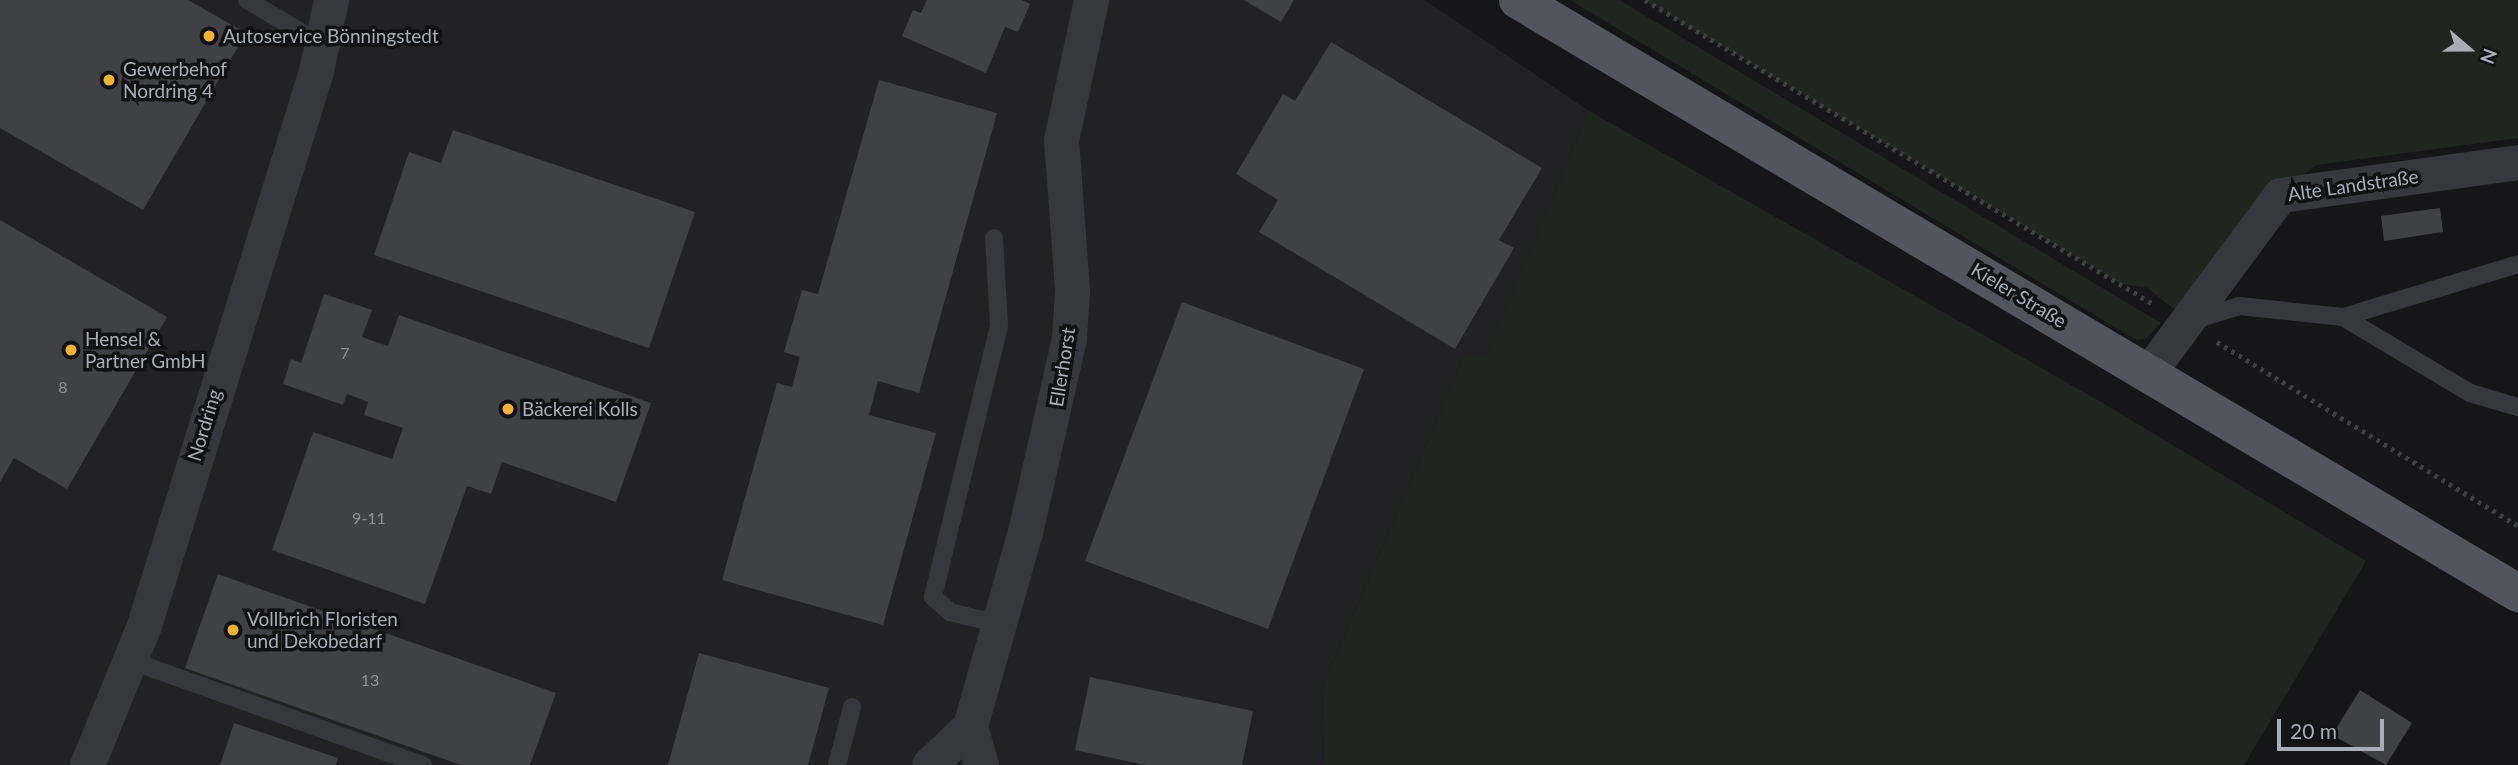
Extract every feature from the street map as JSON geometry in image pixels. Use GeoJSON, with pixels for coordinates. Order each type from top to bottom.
{"type":"FeatureCollection","features":[{"type":"Feature","properties":{"kind":"main road","name":"Kieler Straße"},"geometry":{"type":"LineString","coordinates":[[1518,0],[2518,593]]}},
{"type":"Feature","properties":{"kind":"street","name":"Nordring"},"geometry":{"type":"LineString","coordinates":[[87,765],[144,625],[321,44],[331,0]]}},
{"type":"Feature","properties":{"kind":"street","name":"Ellerhorst"},"geometry":{"type":"LineString","coordinates":[[970,726],[1055,413],[1069,338],[1072,289],[1060,139],[1091,0]]}},
{"type":"Feature","properties":{"kind":"street","name":"Alte Landstraße"},"geometry":{"type":"LineString","coordinates":[[2149,372],[2280,195],[2518,162]]}},
{"type":"Feature","properties":{"kind":"street"},"geometry":{"type":"LineString","coordinates":[[929,765],[970,726],[981,765]]}},
{"type":"Feature","properties":{"kind":"lane"},"geometry":{"type":"LineString","coordinates":[[247,0],[321,44]]}},
{"type":"Feature","properties":{"kind":"lane"},"geometry":{"type":"LineString","coordinates":[[994,238],[999,326],[933,597],[950,612],[999,624]]}},
{"type":"Feature","properties":{"kind":"lane"},"geometry":{"type":"LineString","coordinates":[[2184,323],[2239,306],[2343,317],[2518,264]]}},
{"type":"Feature","properties":{"kind":"lane"},"geometry":{"type":"LineString","coordinates":[[2343,317],[2470,393],[2518,407]]}},
{"type":"Feature","properties":{"kind":"lane"},"geometry":{"type":"LineString","coordinates":[[129,660],[424,765]]}},
{"type":"Feature","properties":{"kind":"lane"},"geometry":{"type":"LineString","coordinates":[[837,765],[852,708]]}},
{"type":"Feature","properties":{"kind":"path"},"geometry":{"type":"LineString","coordinates":[[1645,0],[2518,526]]}},
{"type":"Feature","properties":{"kind":"shaded area"},"geometry":{"type":"Polygon","coordinates":[[[0,0],[1424,0],[1589,111],[1486,358],[1464,356],[1322,688],[1324,765],[0,765],[0,0]]]}},
{"type":"Feature","properties":{"kind":"shaded area"},"geometry":{"type":"Polygon","coordinates":[[[1570,0],[1619,0],[2161,323],[2146,339],[2136,340],[1570,0]]]}},
{"type":"Feature","properties":{"kind":"shaded area"},"geometry":{"type":"Polygon","coordinates":[[[1644,0],[2518,0],[2518,138],[2316,165],[2243,223],[2177,312],[2148,288],[2119,283],[1644,0]]]}},
{"type":"Feature","properties":{"kind":"shaded area"},"geometry":{"type":"Polygon","coordinates":[[[1589,111],[2096,399],[2366,561],[2244,765],[1324,765],[1322,688],[1464,356],[1486,357],[1589,111]]]}},
{"type":"Feature","properties":{"kind":"building","name":"Gewerbehof Nordring 4"},"geometry":{"type":"Polygon","coordinates":[[[0,0],[188,0],[246,33],[143,210],[0,128],[0,0]]]}},
{"type":"Feature","properties":{"kind":"building"},"geometry":{"type":"Polygon","coordinates":[[[927,0],[1022,0],[1030,4],[1018,32],[1005,27],[986,73],[902,36],[913,10],[921,13],[927,0]]]}},
{"type":"Feature","properties":{"kind":"building"},"geometry":{"type":"Polygon","coordinates":[[[1244,0],[1294,0],[1281,22],[1244,0]]]}},
{"type":"Feature","properties":{"kind":"building"},"geometry":{"type":"Polygon","coordinates":[[[1331,42],[1542,168],[1499,240],[1514,248],[1455,349],[1259,232],[1278,200],[1236,174],[1283,94],[1295,101],[1331,42]]]}},
{"type":"Feature","properties":{"kind":"building"},"geometry":{"type":"Polygon","coordinates":[[[879,80],[997,113],[919,393],[878,381],[869,415],[936,433],[883,625],[722,580],[777,383],[792,387],[800,357],[784,352],[802,290],[818,294],[879,80]]]}},
{"type":"Feature","properties":{"kind":"building"},"geometry":{"type":"Polygon","coordinates":[[[453,130],[695,212],[649,348],[374,255],[409,152],[441,163],[453,130]]]}},
{"type":"Feature","properties":{"kind":"building"},"geometry":{"type":"Polygon","coordinates":[[[2440,208],[2443,232],[2384,241],[2381,216],[2440,208]]]}},
{"type":"Feature","properties":{"kind":"building"},"geometry":{"type":"Polygon","coordinates":[[[0,220],[167,317],[67,489],[14,458],[0,482],[0,220]]]}},
{"type":"Feature","properties":{"kind":"building"},"geometry":{"type":"Polygon","coordinates":[[[324,294],[372,310],[362,337],[388,346],[399,315],[651,403],[616,502],[502,462],[491,494],[467,486],[425,604],[272,550],[313,432],[392,459],[403,428],[364,415],[368,402],[347,394],[343,405],[283,384],[291,359],[301,363],[324,294]]]}},
{"type":"Feature","properties":{"kind":"building"},"geometry":{"type":"Polygon","coordinates":[[[1182,302],[1364,369],[1268,629],[1085,561],[1182,302]]]}},
{"type":"Feature","properties":{"kind":"building"},"geometry":{"type":"Polygon","coordinates":[[[218,574],[556,693],[530,765],[461,765],[185,668],[218,574]]]}},
{"type":"Feature","properties":{"kind":"building"},"geometry":{"type":"Polygon","coordinates":[[[699,653],[829,688],[808,765],[668,765],[699,653]]]}},
{"type":"Feature","properties":{"kind":"building"},"geometry":{"type":"Polygon","coordinates":[[[1090,677],[1253,711],[1242,765],[1145,765],[1075,750],[1090,677]]]}},
{"type":"Feature","properties":{"kind":"building"},"geometry":{"type":"Polygon","coordinates":[[[2360,690],[2412,723],[2386,765],[2332,735],[2360,690]]]}},
{"type":"Feature","properties":{"kind":"building"},"geometry":{"type":"Polygon","coordinates":[[[234,723],[338,758],[336,765],[220,765],[234,723]]]}},
{"type":"Feature","properties":{"kind":"place","name":"Autoservice Bönningstedt"},"geometry":{"type":"Point","coordinates":[209,36]}},
{"type":"Feature","properties":{"kind":"place","name":"Gewerbehof Nordring 4"},"geometry":{"type":"Point","coordinates":[109,80]}},
{"type":"Feature","properties":{"kind":"place","name":"Hensel & Partner GmbH"},"geometry":{"type":"Point","coordinates":[71,350]}},
{"type":"Feature","properties":{"kind":"place","name":"Bäckerei Kolls"},"geometry":{"type":"Point","coordinates":[508,409]}},
{"type":"Feature","properties":{"kind":"place","name":"Vollbrich Floristen und Dekobedarf"},"geometry":{"type":"Point","coordinates":[233,630]}}]}
